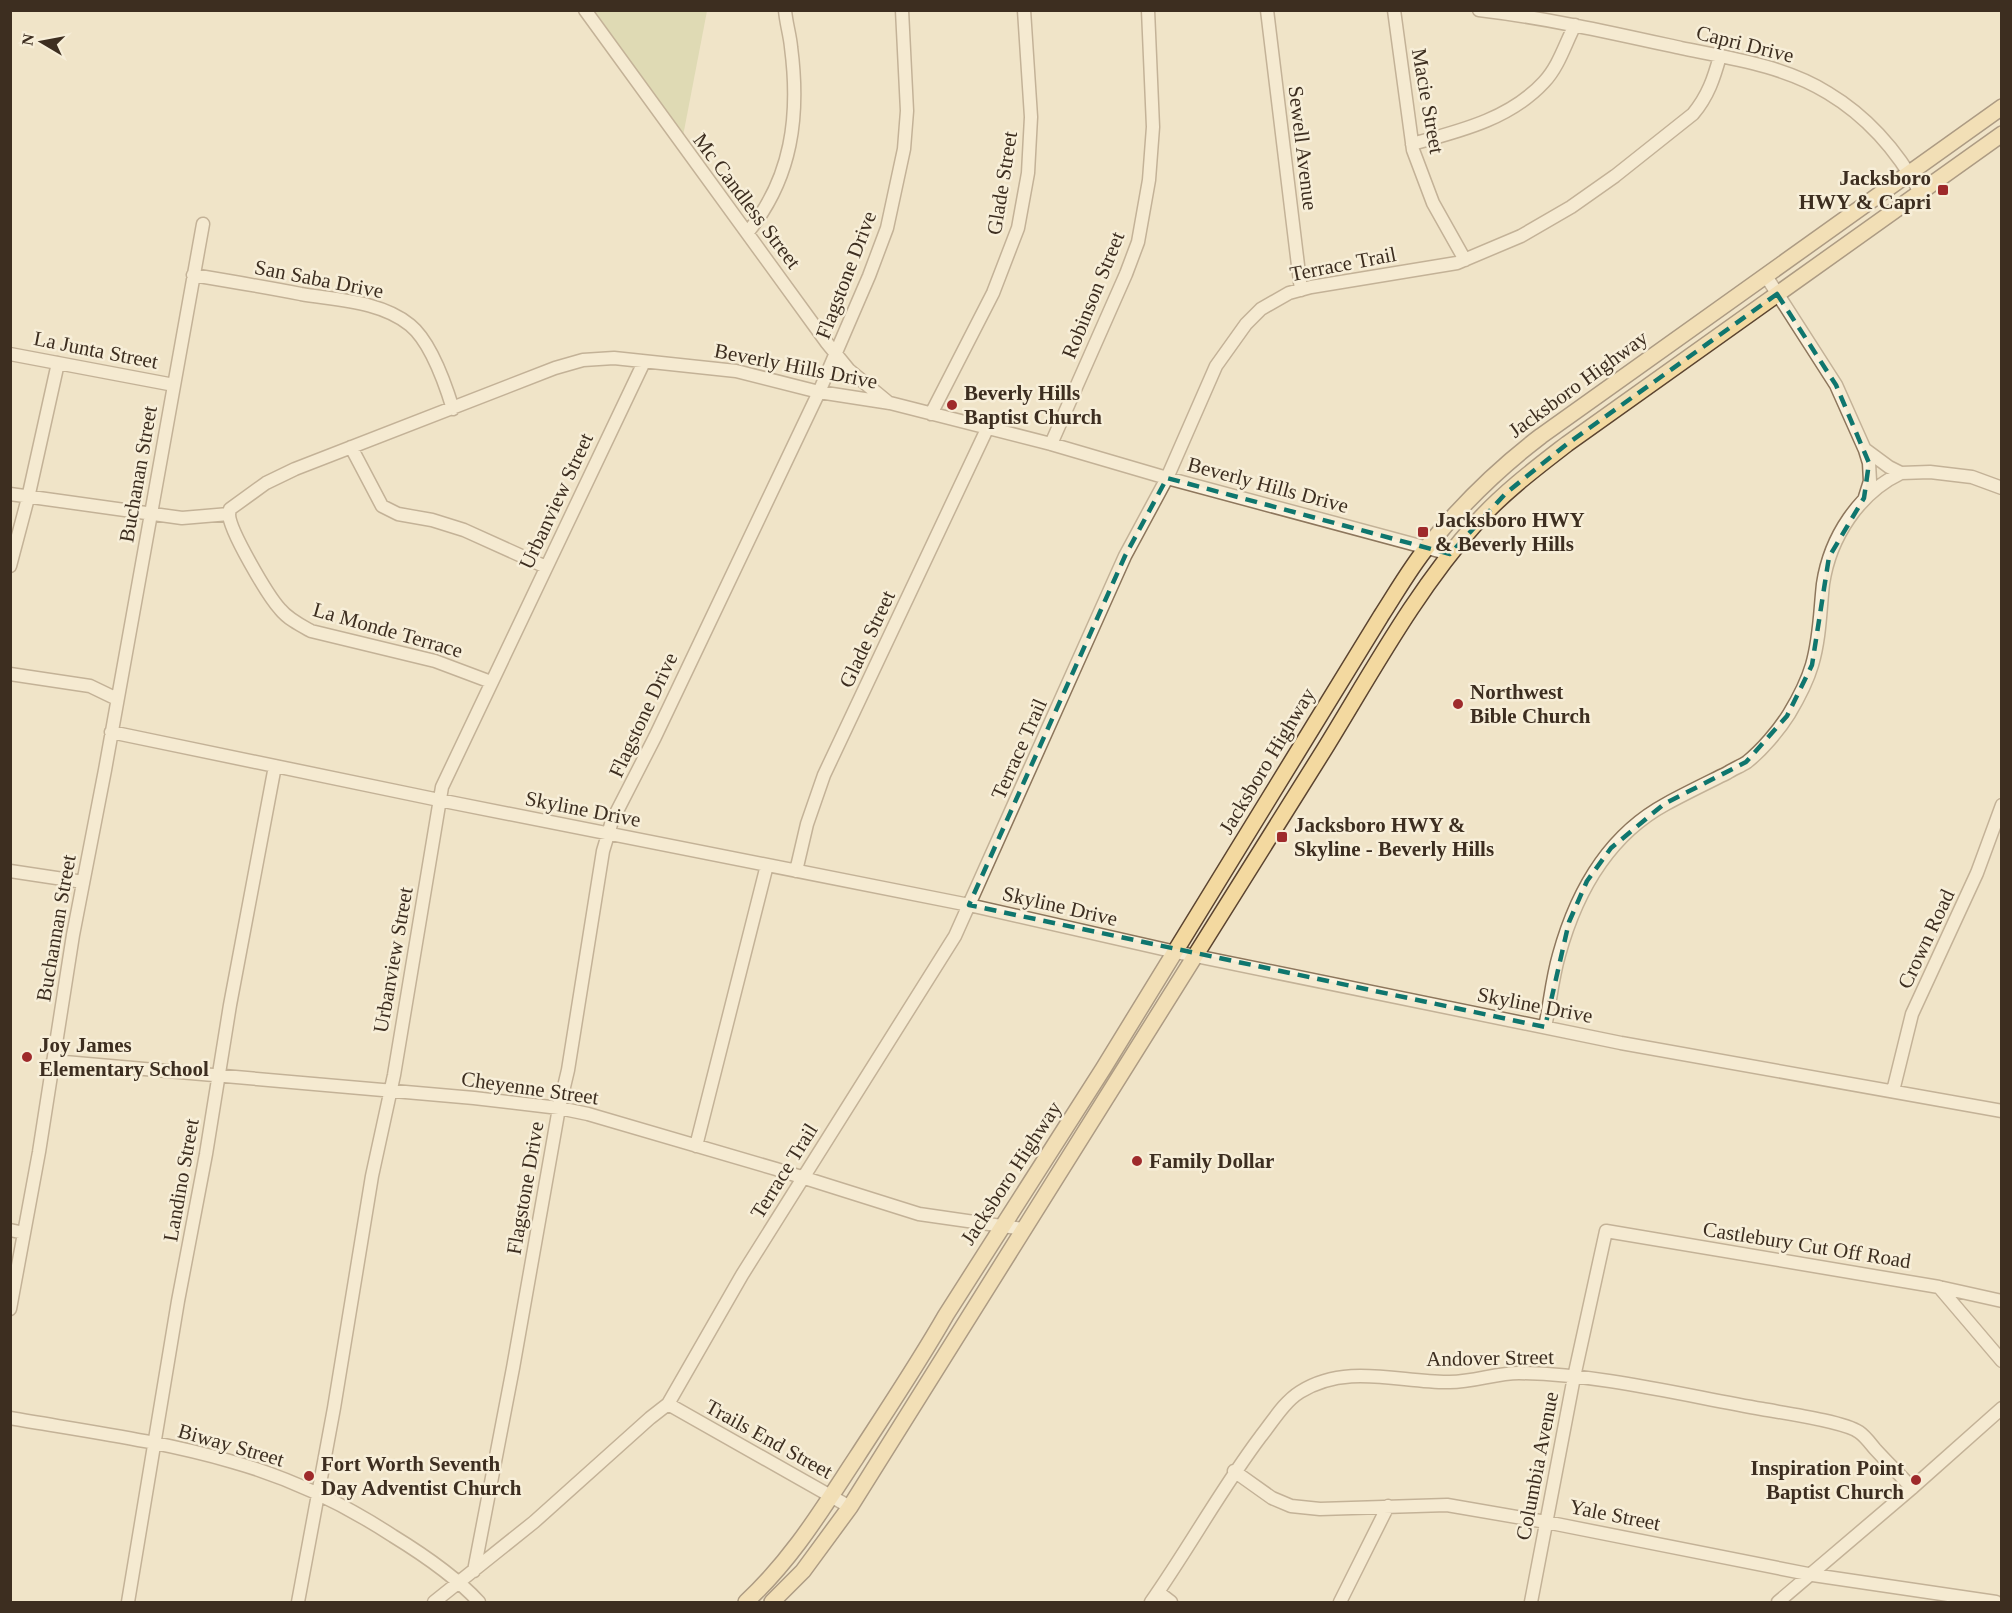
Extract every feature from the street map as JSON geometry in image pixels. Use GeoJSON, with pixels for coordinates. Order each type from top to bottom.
{"type":"FeatureCollection","features":[{"type":"Feature","properties":{"kind":"main road","name":"Jacksboro Highway"},"geometry":{"type":"LineString","coordinates":[[746,1602],[768,1582],[796,1549],[825,1492],[931,1341],[1176,952],[1387,606],[1427,547],[1466,502],[1518,454],[1642,362],[2001,107]]}},
{"type":"Feature","properties":{"kind":"main road","name":"Jacksboro Highway"},"geometry":{"type":"LineString","coordinates":[[772,1602],[803,1571],[850,1507],[1397,630],[1450,554],[1506,492],[1567,444],[2001,134]]}},
{"type":"Feature","properties":{"kind":"main road"},"geometry":{"type":"LineString","coordinates":[[1306,736],[1324,750]]}},
{"type":"Feature","properties":{"kind":"main road"},"geometry":{"type":"LineString","coordinates":[[931,1341],[947,1351]]}},
{"type":"Feature","properties":{"kind":"street","name":"Mc Candless Street"},"geometry":{"type":"LineString","coordinates":[[585,10],[679,142],[713,183],[836,354],[849,370],[890,404]]}},
{"type":"Feature","properties":{"kind":"street"},"geometry":{"type":"LineString","coordinates":[[748,232],[770,203],[790,147],[795,108],[794,75],[785,10]]}},
{"type":"Feature","properties":{"kind":"street","name":"Flagstone Drive"},"geometry":{"type":"LineString","coordinates":[[474,1571],[559,1108],[568,1070],[603,851],[608,834],[819,392],[887,228],[904,149],[907,111],[902,10]]}},
{"type":"Feature","properties":{"kind":"street","name":"Glade Street"},"geometry":{"type":"LineString","coordinates":[[931,414],[993,293],[1018,228],[1028,173],[1031,117],[1024,10]]}},
{"type":"Feature","properties":{"kind":"street","name":"Robinson Street"},"geometry":{"type":"LineString","coordinates":[[1051,444],[1138,242],[1149,180],[1153,127],[1148,10]]}},
{"type":"Feature","properties":{"kind":"street","name":"Sewell Avenue"},"geometry":{"type":"LineString","coordinates":[[1267,10],[1301,290]]}},
{"type":"Feature","properties":{"kind":"street","name":"Macie Street"},"geometry":{"type":"LineString","coordinates":[[1394,10],[1413,150],[1433,203],[1465,260]]}},
{"type":"Feature","properties":{"kind":"street","name":"Capri Drive"},"geometry":{"type":"LineString","coordinates":[[1479,10],[1575,25],[1788,73],[1829,93],[1876,130],[1910,173],[1920,192]]}},
{"type":"Feature","properties":{"kind":"street"},"geometry":{"type":"LineString","coordinates":[[1413,144],[1454,133],[1509,111],[1545,81],[1556,65],[1575,25]]}},
{"type":"Feature","properties":{"kind":"street","name":"Terrace Trail"},"geometry":{"type":"LineString","coordinates":[[434,1602],[534,1522],[668,1404],[742,1275],[955,936],[1125,556],[1167,478],[1216,366],[1246,324],[1261,309],[1289,293],[1457,264],[1521,236],[1571,207],[1615,176],[1693,114],[1711,88],[1720,56]]}},
{"type":"Feature","properties":{"kind":"street","name":"Buchanan Street"},"geometry":{"type":"LineString","coordinates":[[111,732],[202,224]]}},
{"type":"Feature","properties":{"kind":"street","name":"San Saba Drive"},"geometry":{"type":"LineString","coordinates":[[193,274],[358,304],[396,316],[410,325],[420,336],[438,367],[453,409]]}},
{"type":"Feature","properties":{"kind":"street"},"geometry":{"type":"LineString","coordinates":[[1766,276],[1836,385],[1865,450],[1869,463],[1870,481],[1864,498]]}},
{"type":"Feature","properties":{"kind":"street","name":"La Junta Street"},"geometry":{"type":"LineString","coordinates":[[10,354],[174,385]]}},
{"type":"Feature","properties":{"kind":"street","name":"Beverly Hills Drive"},"geometry":{"type":"LineString","coordinates":[[229,514],[230,509],[266,483],[351,447],[555,368],[584,360],[614,358],[736,371],[819,392],[890,404],[1051,444],[1167,478],[1450,554]]}},
{"type":"Feature","properties":{"kind":"street","name":"Urbanview Street"},"geometry":{"type":"LineString","coordinates":[[298,1602],[442,787],[644,362]]}},
{"type":"Feature","properties":{"kind":"street"},"geometry":{"type":"LineString","coordinates":[[10,566],[28,498],[58,363]]}},
{"type":"Feature","properties":{"kind":"street","name":"Glade Street"},"geometry":{"type":"LineString","coordinates":[[796,871],[810,813],[824,775],[987,429]]}},
{"type":"Feature","properties":{"kind":"street"},"geometry":{"type":"LineString","coordinates":[[351,447],[382,506],[389,511],[432,520],[464,530],[546,567]]}},
{"type":"Feature","properties":{"kind":"street"},"geometry":{"type":"LineString","coordinates":[[1865,450],[1901,473]]}},
{"type":"Feature","properties":{"kind":"street"},"geometry":{"type":"LineString","coordinates":[[1545,1027],[1558,958],[1569,922],[1587,881],[1611,848],[1643,818],[1664,804],[1746,762],[1787,716],[1803,689],[1812,665],[1819,635],[1823,583],[1829,557],[1844,525],[1864,498],[1888,479],[1901,473],[1930,472],[1972,477],[2001,488]]}},
{"type":"Feature","properties":{"kind":"street"},"geometry":{"type":"LineString","coordinates":[[10,494],[182,518],[229,514]]}},
{"type":"Feature","properties":{"kind":"street","name":"La Monde Terrace"},"geometry":{"type":"LineString","coordinates":[[229,514],[232,529],[246,554],[280,609],[292,621],[311,631],[435,661],[491,682]]}},
{"type":"Feature","properties":{"kind":"street"},"geometry":{"type":"LineString","coordinates":[[10,674],[90,686],[117,699]]}},
{"type":"Feature","properties":{"kind":"street","name":"Skyline Drive"},"geometry":{"type":"LineString","coordinates":[[111,732],[439,800],[969,905],[1176,952],[1545,1027],[2001,1111]]}},
{"type":"Feature","properties":{"kind":"street","name":"Buchannan Street"},"geometry":{"type":"LineString","coordinates":[[10,1309],[111,732]]}},
{"type":"Feature","properties":{"kind":"street","name":"Landino Street"},"geometry":{"type":"LineString","coordinates":[[128,1602],[230,1005],[275,766]]}},
{"type":"Feature","properties":{"kind":"street","name":"Crown Road"},"geometry":{"type":"LineString","coordinates":[[1893,1091],[1912,1014],[1973,883],[2001,805]]}},
{"type":"Feature","properties":{"kind":"street"},"geometry":{"type":"LineString","coordinates":[[696,1146],[767,865]]}},
{"type":"Feature","properties":{"kind":"street"},"geometry":{"type":"LineString","coordinates":[[10,871],[83,882]]}},
{"type":"Feature","properties":{"kind":"street","name":"Cheyenne Street"},"geometry":{"type":"LineString","coordinates":[[53,1061],[559,1108],[588,1114],[803,1177],[919,1214],[1023,1229]]}},
{"type":"Feature","properties":{"kind":"street"},"geometry":{"type":"LineString","coordinates":[[10,1230],[24,1233]]}},
{"type":"Feature","properties":{"kind":"street","name":"Castlebury Cut Off Road"},"geometry":{"type":"LineString","coordinates":[[1606,1231],[1939,1287],[2001,1301]]}},
{"type":"Feature","properties":{"kind":"street","name":"Columbia Avenue"},"geometry":{"type":"LineString","coordinates":[[1531,1602],[1574,1377],[1606,1231]]}},
{"type":"Feature","properties":{"kind":"street"},"geometry":{"type":"LineString","coordinates":[[1939,1287],[2001,1361]]}},
{"type":"Feature","properties":{"kind":"street","name":"Andover Street"},"geometry":{"type":"LineString","coordinates":[[1154,1597],[1234,1471],[1288,1402],[1301,1391],[1335,1379],[1378,1375],[1446,1383],[1474,1381],[1516,1373],[1574,1377],[1837,1424],[1858,1432],[1912,1488]]}},
{"type":"Feature","properties":{"kind":"street","name":"Trails End Street"},"geometry":{"type":"LineString","coordinates":[[668,1404],[850,1507]]}},
{"type":"Feature","properties":{"kind":"street"},"geometry":{"type":"LineString","coordinates":[[1778,1602],[1813,1575],[2001,1408]]}},
{"type":"Feature","properties":{"kind":"street","name":"Biway Street"},"geometry":{"type":"LineString","coordinates":[[10,1418],[156,1444],[235,1462],[318,1494],[363,1516],[428,1557],[479,1602]]}},
{"type":"Feature","properties":{"kind":"street","name":"Yale Street"},"geometry":{"type":"LineString","coordinates":[[1234,1471],[1272,1498],[1291,1506],[1320,1509],[1447,1505],[1546,1522],[1813,1575],[1996,1602]]}},
{"type":"Feature","properties":{"kind":"street"},"geometry":{"type":"LineString","coordinates":[[1340,1602],[1388,1506]]}},
{"type":"Feature","properties":{"kind":"street"},"geometry":{"type":"LineString","coordinates":[[1154,1597],[1171,1602]]}},
{"type":"Feature","properties":{"kind":"highlighted area"},"geometry":{"type":"Polygon","coordinates":[[[1777,294],[1836,385],[1869,463],[1864,498],[1829,557],[1812,665],[1787,716],[1746,762],[1664,804],[1611,848],[1587,881],[1569,922],[1545,1027],[969,905],[1125,556],[1167,478],[1450,554],[1506,493],[1567,444],[1777,294]]]}},
{"type":"Feature","properties":{"kind":"green space"},"geometry":{"type":"Polygon","coordinates":[[[595,11],[707,11],[683,136],[595,11]]]}},
{"type":"Feature","properties":{"kind":"place","name":"Jacksboro HWY & Capri"},"geometry":{"type":"Point","coordinates":[1943,190]}},
{"type":"Feature","properties":{"kind":"place","name":"Beverly Hills Baptist Church"},"geometry":{"type":"Point","coordinates":[952,405]}},
{"type":"Feature","properties":{"kind":"place","name":"Jacksboro HWY & Beverly Hills"},"geometry":{"type":"Point","coordinates":[1423,532]}},
{"type":"Feature","properties":{"kind":"place","name":"Northwest Bible Church"},"geometry":{"type":"Point","coordinates":[1458,704]}},
{"type":"Feature","properties":{"kind":"place","name":"Jacksboro HWY & Skyline - Beverly Hills"},"geometry":{"type":"Point","coordinates":[1282,837]}},
{"type":"Feature","properties":{"kind":"place","name":"Joy James Elementary School"},"geometry":{"type":"Point","coordinates":[27,1057]}},
{"type":"Feature","properties":{"kind":"place","name":"Family Dollar"},"geometry":{"type":"Point","coordinates":[1137,1161]}},
{"type":"Feature","properties":{"kind":"place","name":"Fort Worth Seventh Day Adventist Church"},"geometry":{"type":"Point","coordinates":[309,1476]}},
{"type":"Feature","properties":{"kind":"place","name":"Inspiration Point Baptist Church"},"geometry":{"type":"Point","coordinates":[1916,1480]}}]}
